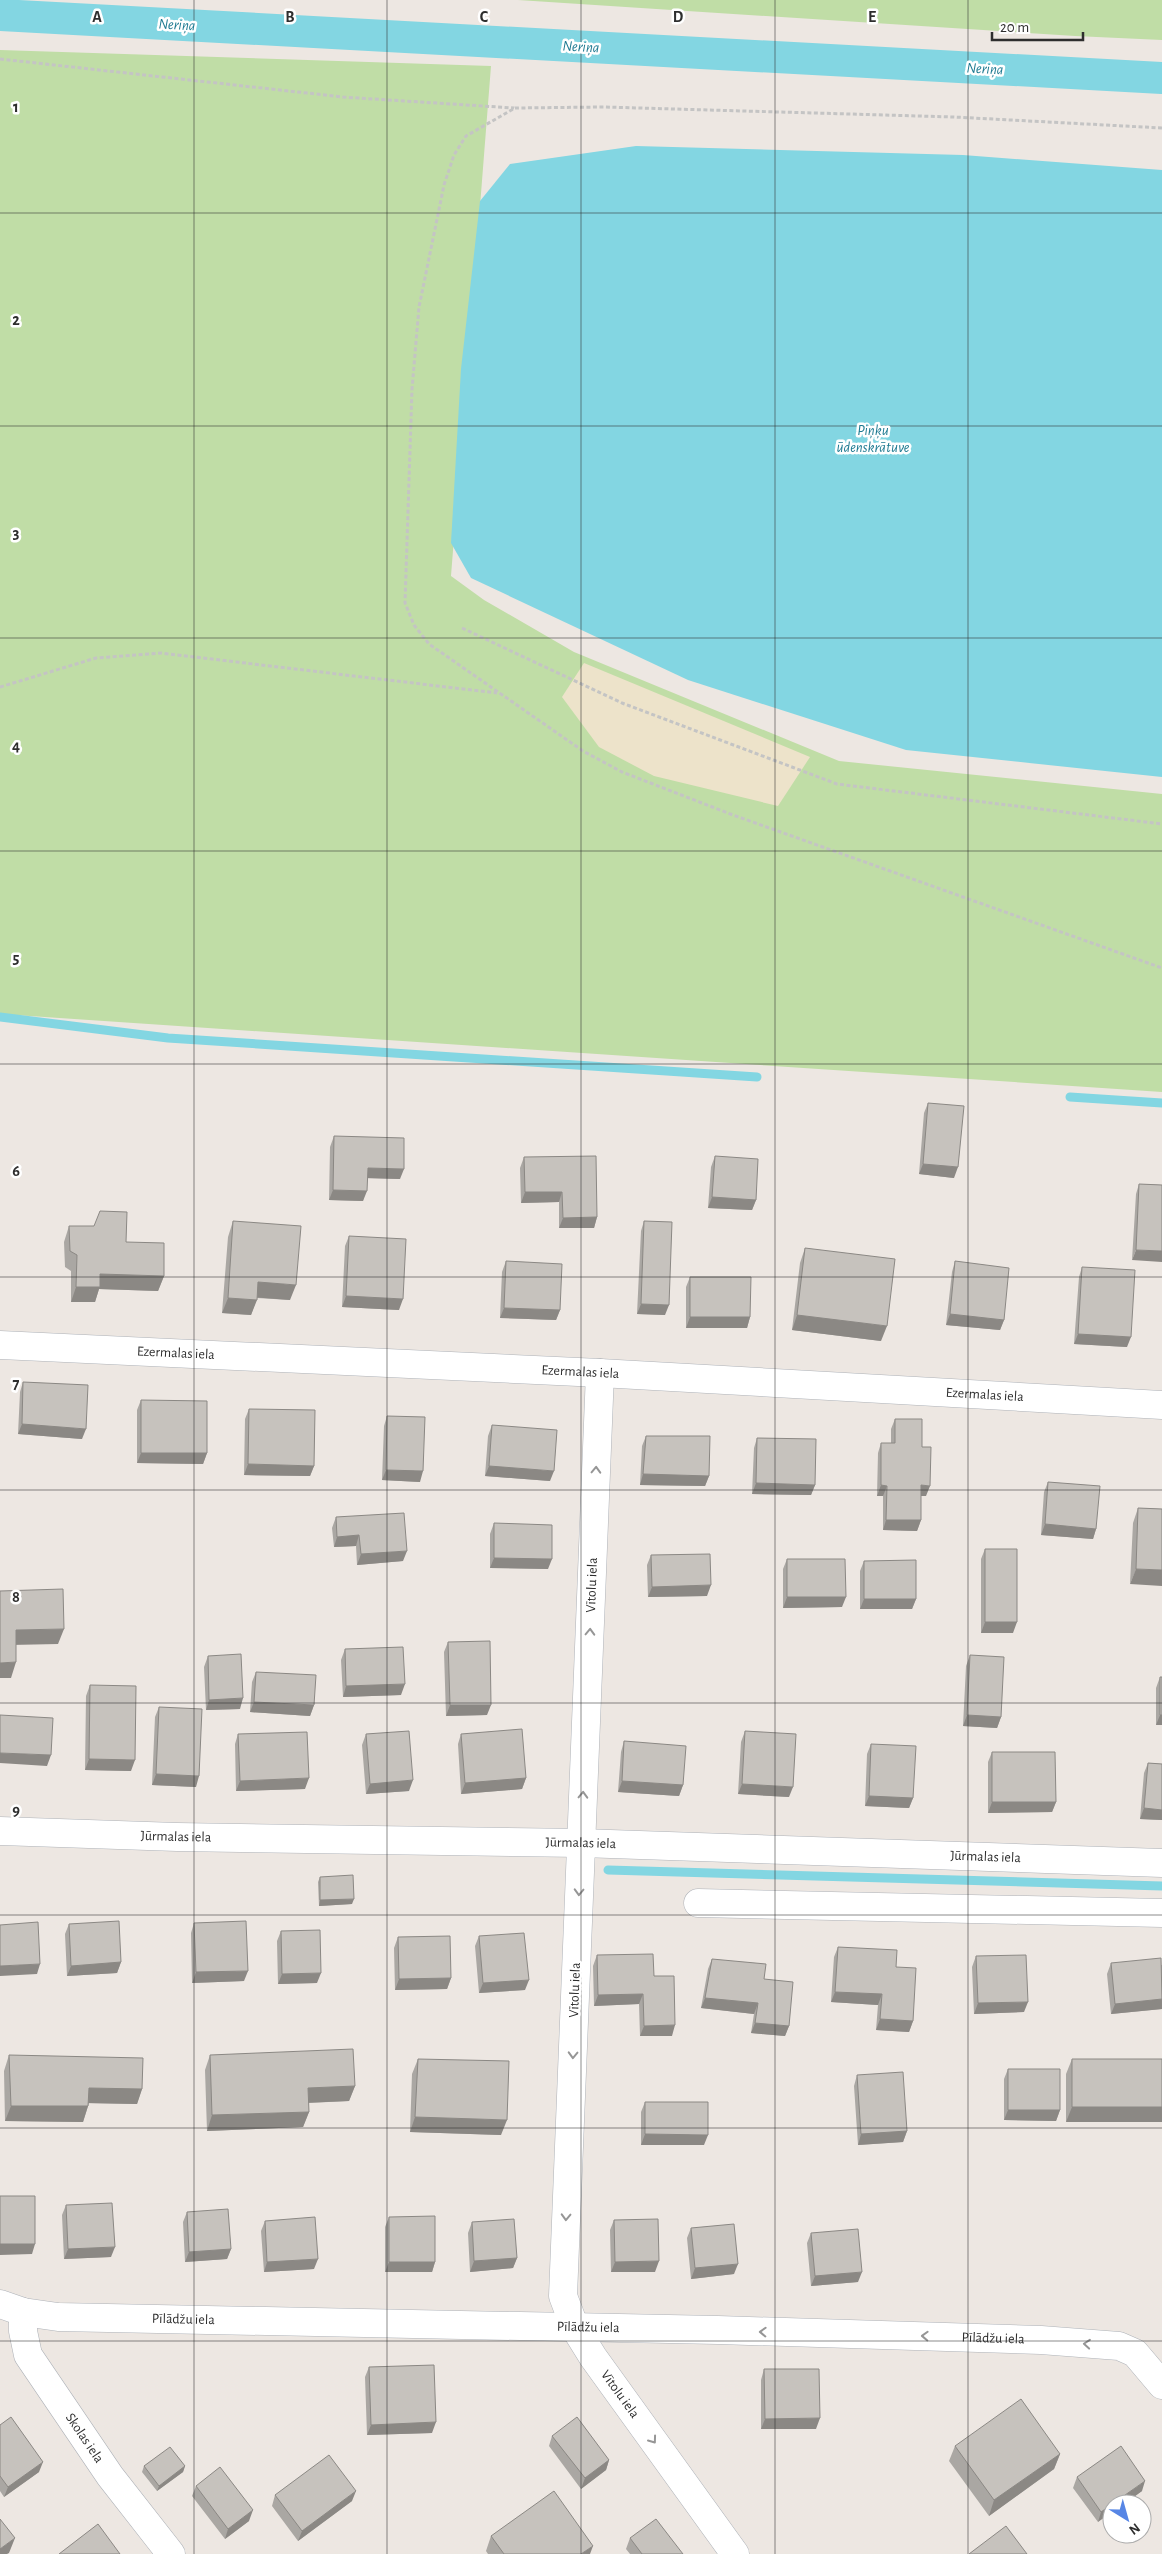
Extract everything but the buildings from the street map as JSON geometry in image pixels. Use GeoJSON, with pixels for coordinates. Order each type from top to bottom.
{"type":"FeatureCollection","features":[{"type":"Feature","properties":{"kind":"street","name":"Ezermalas iela"},"geometry":{"type":"LineString","coordinates":[[0,1345],[600,1373],[1162,1405]]}},
{"type":"Feature","properties":{"kind":"street","name":"Vītolu iela"},"geometry":{"type":"LineString","coordinates":[[600,1373],[563,2296],[575,2328],[735,2554]]}},
{"type":"Feature","properties":{"kind":"street","name":"Jūrmalas iela"},"geometry":{"type":"LineString","coordinates":[[0,1831],[176,1838],[581,1844],[1162,1863]]}},
{"type":"Feature","properties":{"kind":"street"},"geometry":{"type":"LineString","coordinates":[[698,1903],[1162,1913]]}},
{"type":"Feature","properties":{"kind":"street","name":"Pīlādžu iela"},"geometry":{"type":"LineString","coordinates":[[11,2308],[58,2318],[575,2328],[1041,2340],[1119,2346],[1135,2352],[1162,2385]]}},
{"type":"Feature","properties":{"kind":"street","name":"Skolas iela"},"geometry":{"type":"LineString","coordinates":[[11,2308],[28,2355],[110,2476],[171,2554]]}},
{"type":"Feature","properties":{"kind":"path"},"geometry":{"type":"LineString","coordinates":[[0,58],[343,97],[516,108],[604,107],[934,116],[1162,128]]}},
{"type":"Feature","properties":{"kind":"path"},"geometry":{"type":"LineString","coordinates":[[516,108],[466,136],[454,155],[444,185],[419,307],[412,390],[405,604],[414,625],[429,644],[498,693],[583,751],[631,776],[742,819],[1162,968]]}},
{"type":"Feature","properties":{"kind":"path"},"geometry":{"type":"LineString","coordinates":[[462,628],[622,703],[837,784],[1162,824]]}},
{"type":"Feature","properties":{"kind":"path"},"geometry":{"type":"LineString","coordinates":[[0,687],[96,658],[161,653],[498,693]]}},
{"type":"Feature","properties":{"kind":"green space"},"geometry":{"type":"Polygon","coordinates":[[[518,0],[1162,0],[1162,40],[1075,36],[518,0]]]}},
{"type":"Feature","properties":{"kind":"green space"},"geometry":{"type":"Polygon","coordinates":[[[0,50],[491,66],[451,576],[484,600],[574,652],[839,761],[1162,794],[1162,1092],[0,1014],[0,50]]]}},
{"type":"Feature","properties":{"kind":"sand"},"geometry":{"type":"Polygon","coordinates":[[[584,663],[810,757],[778,806],[654,776],[599,747],[562,697],[584,663]]]}},
{"type":"Feature","properties":{"kind":"water","name":"Piņķu ūdenskrātuve"},"geometry":{"type":"Polygon","coordinates":[[[636,146],[963,155],[1162,170],[1162,777],[906,750],[688,680],[471,578],[451,543],[461,369],[480,201],[510,164],[636,146]]]}},
{"type":"Feature","properties":{"kind":"waterway","name":"Neriņa"},"geometry":{"type":"LineString","coordinates":[[0,15],[1162,78]]}},
{"type":"Feature","properties":{"kind":"waterway"},"geometry":{"type":"LineString","coordinates":[[0,1017],[168,1038],[757,1077]]}},
{"type":"Feature","properties":{"kind":"waterway"},"geometry":{"type":"LineString","coordinates":[[1070,1097],[1162,1103]]}},
{"type":"Feature","properties":{"kind":"waterway"},"geometry":{"type":"LineString","coordinates":[[608,1870],[1162,1886]]}}]}
